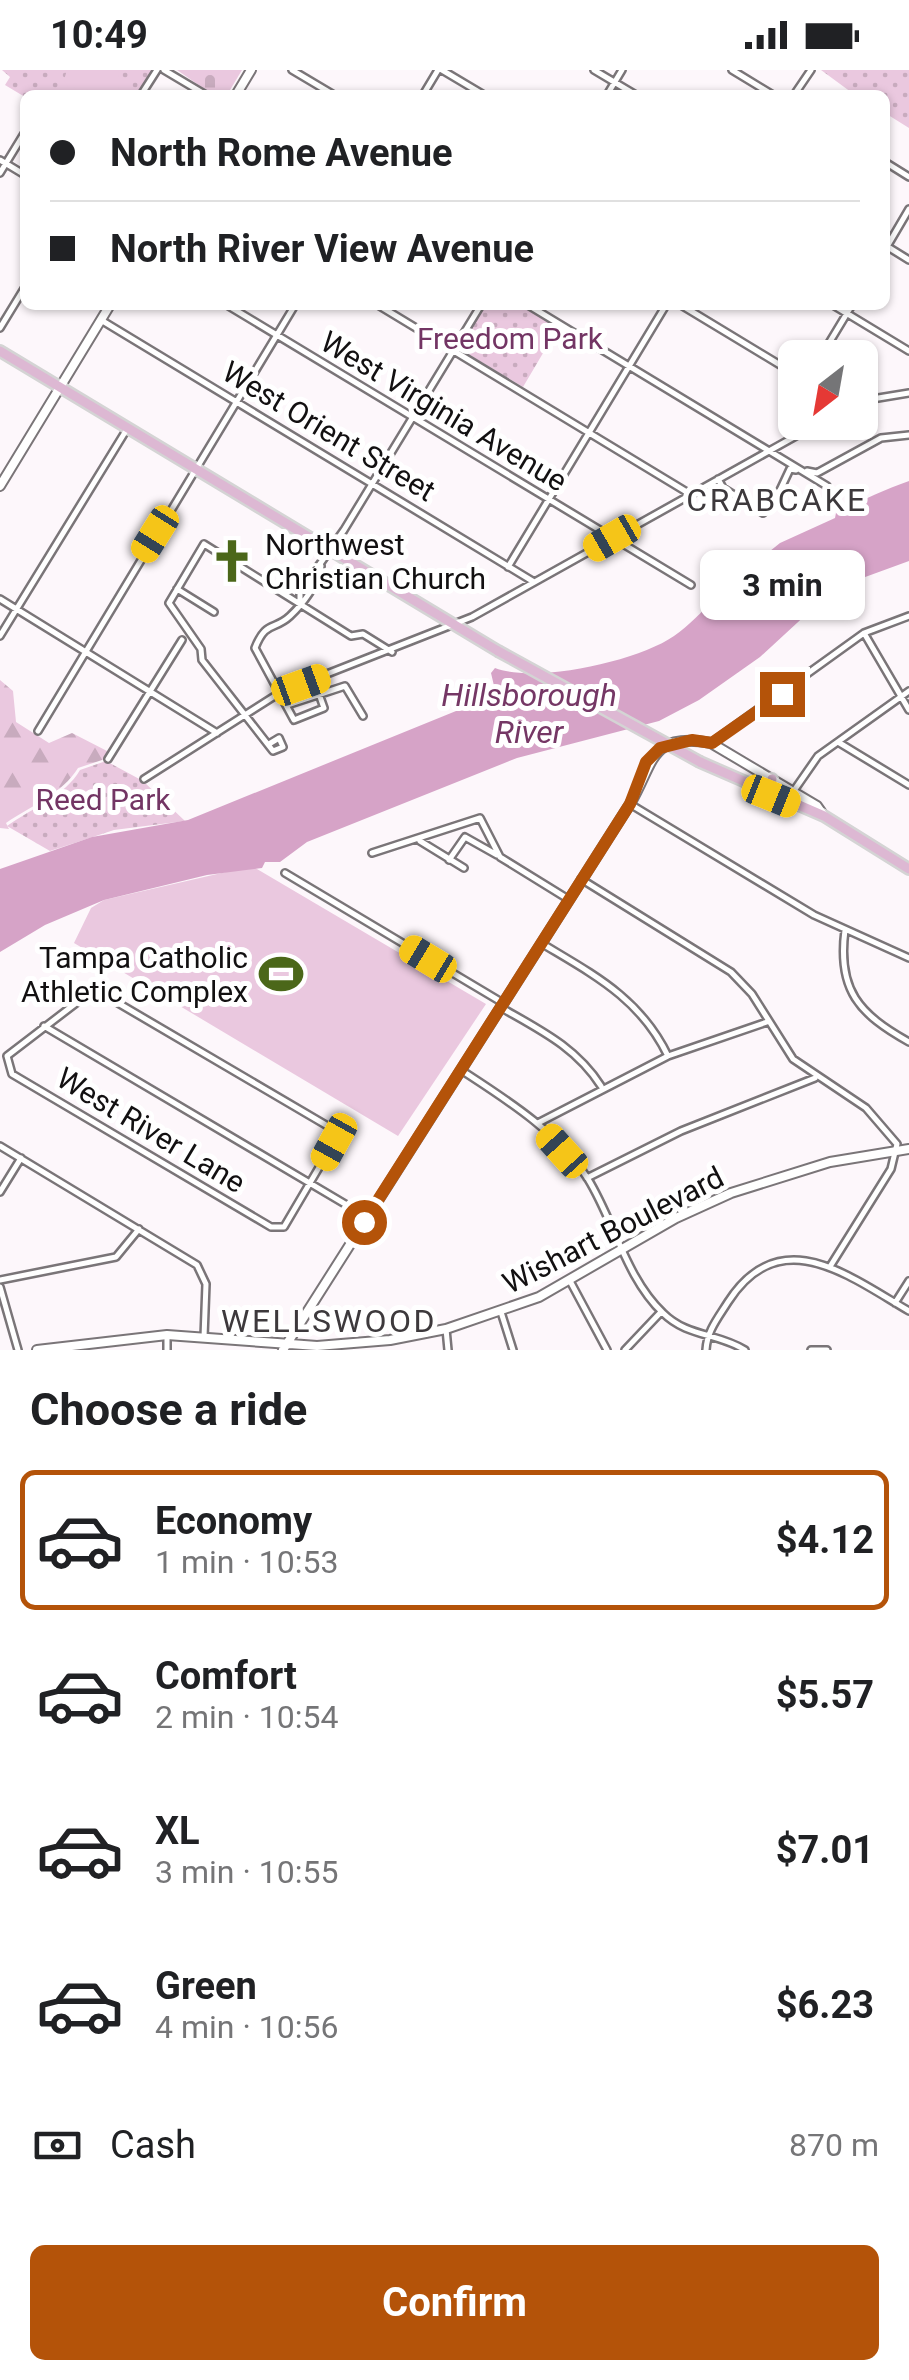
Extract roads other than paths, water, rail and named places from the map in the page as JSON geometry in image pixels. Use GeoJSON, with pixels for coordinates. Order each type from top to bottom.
{"type":"FeatureCollection","features":[{"type":"Feature","properties":{"kind":"main road"},"geometry":{"type":"LineString","coordinates":[[0,351],[452,626],[700,762],[824,816],[909,868]]}},
{"type":"Feature","properties":{"kind":"main road"},"geometry":{"type":"LineString","coordinates":[[766,794],[772,779]]}},
{"type":"Feature","properties":{"kind":"street"},"geometry":{"type":"LineString","coordinates":[[160,70],[197,90]]}},
{"type":"Feature","properties":{"kind":"street"},"geometry":{"type":"LineString","coordinates":[[292,70],[326,90]]}},
{"type":"Feature","properties":{"kind":"street"},"geometry":{"type":"LineString","coordinates":[[440,70],[475,90]]}},
{"type":"Feature","properties":{"kind":"street"},"geometry":{"type":"LineString","coordinates":[[594,70],[628,90]]}},
{"type":"Feature","properties":{"kind":"street"},"geometry":{"type":"LineString","coordinates":[[610,90],[622,70]]}},
{"type":"Feature","properties":{"kind":"street"},"geometry":{"type":"LineString","coordinates":[[732,70],[765,90]]}},
{"type":"Feature","properties":{"kind":"street"},"geometry":{"type":"LineString","coordinates":[[0,173],[20,139]]}},
{"type":"Feature","properties":{"kind":"street"},"geometry":{"type":"LineString","coordinates":[[890,240],[909,209]]}},
{"type":"Feature","properties":{"kind":"street"},"geometry":{"type":"LineString","coordinates":[[0,328],[20,295]]}},
{"type":"Feature","properties":{"kind":"street"},"geometry":{"type":"LineString","coordinates":[[1,483],[107,310]]}},
{"type":"Feature","properties":{"kind":"street","name":"West Virginia Avenue"},"geometry":{"type":"LineString","coordinates":[[234,310],[691,585]]}},
{"type":"Feature","properties":{"kind":"street"},"geometry":{"type":"LineString","coordinates":[[38,731],[83,650],[292,310]]}},
{"type":"Feature","properties":{"kind":"street"},"geometry":{"type":"LineString","coordinates":[[386,310],[690,494]]}},
{"type":"Feature","properties":{"kind":"street"},"geometry":{"type":"LineString","coordinates":[[319,694],[324,708],[294,720],[260,664],[255,648],[264,629],[290,616],[307,596],[321,566],[478,310]]}},
{"type":"Feature","properties":{"kind":"street"},"geometry":{"type":"LineString","coordinates":[[536,310],[827,486]]}},
{"type":"Feature","properties":{"kind":"street"},"geometry":{"type":"LineString","coordinates":[[508,567],[663,310]]}},
{"type":"Feature","properties":{"kind":"street"},"geometry":{"type":"LineString","coordinates":[[689,310],[778,364]]}},
{"type":"Feature","properties":{"kind":"street"},"geometry":{"type":"LineString","coordinates":[[841,310],[909,351]]}},
{"type":"Feature","properties":{"kind":"street"},"geometry":{"type":"LineString","coordinates":[[831,340],[850,310]]}},
{"type":"Feature","properties":{"kind":"street","name":"West Orient Street"},"geometry":{"type":"LineString","coordinates":[[101,320],[534,582]]}},
{"type":"Feature","properties":{"kind":"street"},"geometry":{"type":"LineString","coordinates":[[878,398],[909,392]]}},
{"type":"Feature","properties":{"kind":"street"},"geometry":{"type":"LineString","coordinates":[[0,636],[127,429]]}},
{"type":"Feature","properties":{"kind":"street"},"geometry":{"type":"LineString","coordinates":[[718,479],[722,488],[763,513],[774,503],[790,469],[818,472],[881,438],[909,435]]}},
{"type":"Feature","properties":{"kind":"street"},"geometry":{"type":"LineString","coordinates":[[144,779],[280,692],[452,626],[789,440]]}},
{"type":"Feature","properties":{"kind":"street"},"geometry":{"type":"LineString","coordinates":[[269,744],[202,660],[201,648],[169,603],[204,544],[351,636],[362,634],[392,652]]}},
{"type":"Feature","properties":{"kind":"street"},"geometry":{"type":"LineString","coordinates":[[177,589],[214,612]]}},
{"type":"Feature","properties":{"kind":"street"},"geometry":{"type":"LineString","coordinates":[[0,599],[217,733]]}},
{"type":"Feature","properties":{"kind":"street"},"geometry":{"type":"LineString","coordinates":[[712,743],[864,633],[909,616]]}},
{"type":"Feature","properties":{"kind":"street"},"geometry":{"type":"LineString","coordinates":[[864,633],[909,710]]}},
{"type":"Feature","properties":{"kind":"street"},"geometry":{"type":"LineString","coordinates":[[108,759],[182,640]]}},
{"type":"Feature","properties":{"kind":"street"},"geometry":{"type":"LineString","coordinates":[[286,705],[345,686],[363,716]]}},
{"type":"Feature","properties":{"kind":"street"},"geometry":{"type":"LineString","coordinates":[[792,792],[818,756],[909,692]]}},
{"type":"Feature","properties":{"kind":"street"},"geometry":{"type":"LineString","coordinates":[[284,1348],[630,804],[646,762],[669,744],[692,740],[712,743],[820,808],[824,816]]}},
{"type":"Feature","properties":{"kind":"street"},"geometry":{"type":"LineString","coordinates":[[838,742],[907,781]]}},
{"type":"Feature","properties":{"kind":"street"},"geometry":{"type":"LineString","coordinates":[[630,804],[845,930],[909,958]]}},
{"type":"Feature","properties":{"kind":"street"},"geometry":{"type":"LineString","coordinates":[[372,853],[420,841],[480,818],[500,856]]}},
{"type":"Feature","properties":{"kind":"street"},"geometry":{"type":"LineString","coordinates":[[449,860],[465,837],[568,900]]}},
{"type":"Feature","properties":{"kind":"street"},"geometry":{"type":"LineString","coordinates":[[420,841],[464,868]]}},
{"type":"Feature","properties":{"kind":"street"},"geometry":{"type":"LineString","coordinates":[[284,873],[568,1046],[586,1062],[601,1086]]}},
{"type":"Feature","properties":{"kind":"street"},"geometry":{"type":"LineString","coordinates":[[581,879],[724,966],[747,988],[786,1051],[815,1078],[872,1114],[897,1144],[891,1169],[831,1265]]}},
{"type":"Feature","properties":{"kind":"street"},"geometry":{"type":"LineString","coordinates":[[845,930],[842,953],[849,988],[868,1016],[909,1042]]}},
{"type":"Feature","properties":{"kind":"street"},"geometry":{"type":"LineString","coordinates":[[541,943],[617,989],[650,1020],[668,1056]]}},
{"type":"Feature","properties":{"kind":"street"},"geometry":{"type":"LineString","coordinates":[[311,1184],[334,1142],[332,1128],[102,994],[88,994],[44,1026],[311,1184],[367,1217]]}},
{"type":"Feature","properties":{"kind":"street"},"geometry":{"type":"LineString","coordinates":[[538,1123],[601,1086],[668,1056],[767,1022]]}},
{"type":"Feature","properties":{"kind":"street","name":"West River Lane"},"geometry":{"type":"LineString","coordinates":[[44,1026],[7,1056],[12,1074],[271,1227],[284,1227],[311,1184]]}},
{"type":"Feature","properties":{"kind":"street"},"geometry":{"type":"LineString","coordinates":[[461,1070],[538,1123],[587,1178],[622,1250],[660,1312],[688,1332],[745,1350]]}},
{"type":"Feature","properties":{"kind":"street"},"geometry":{"type":"LineString","coordinates":[[587,1178],[681,1130],[815,1078]]}},
{"type":"Feature","properties":{"kind":"street"},"geometry":{"type":"LineString","coordinates":[[0,1146],[201,1270],[207,1290],[204,1337]]}},
{"type":"Feature","properties":{"kind":"street","name":"Wishart Boulevard"},"geometry":{"type":"LineString","coordinates":[[38,1350],[168,1335],[284,1348],[390,1340],[446,1329],[500,1312],[570,1280],[676,1218],[762,1182],[830,1162],[909,1149]]}},
{"type":"Feature","properties":{"kind":"street"},"geometry":{"type":"LineString","coordinates":[[0,1192],[20,1158]]}},
{"type":"Feature","properties":{"kind":"street"},"geometry":{"type":"LineString","coordinates":[[18,1350],[0,1283],[116,1258],[139,1229]]}},
{"type":"Feature","properties":{"kind":"street"},"geometry":{"type":"LineString","coordinates":[[706,1350],[707,1335],[740,1284],[768,1266],[808,1258],[831,1265],[909,1311]]}},
{"type":"Feature","properties":{"kind":"street"},"geometry":{"type":"LineString","coordinates":[[570,1280],[608,1350]]}},
{"type":"Feature","properties":{"kind":"street"},"geometry":{"type":"LineString","coordinates":[[895,1303],[909,1281]]}},
{"type":"Feature","properties":{"kind":"street"},"geometry":{"type":"LineString","coordinates":[[500,1312],[513,1350]]}},
{"type":"Feature","properties":{"kind":"street"},"geometry":{"type":"LineString","coordinates":[[625,1350],[660,1312]]}},
{"type":"Feature","properties":{"kind":"street"},"geometry":{"type":"LineString","coordinates":[[446,1329],[448,1350]]}},
{"type":"Feature","properties":{"kind":"street"},"geometry":{"type":"LineString","coordinates":[[167,1350],[168,1335]]}},
{"type":"Feature","properties":{"kind":"street"},"geometry":{"type":"LineString","coordinates":[[811,1350],[827,1350]]}},
{"type":"Feature","properties":{"kind":"water","name":"Hillsborough River"},"geometry":{"type":"Polygon","coordinates":[[[909,481],[909,561],[846,584],[842,592],[810,611],[760,657],[699,700],[659,721],[517,758],[307,842],[280,862],[265,862],[262,868],[207,875],[104,900],[45,925],[0,952],[0,869],[92,837],[188,820],[488,698],[495,690],[491,673],[495,668],[513,672],[560,671],[637,654],[674,636],[695,619],[747,563],[754,564],[780,543],[835,518],[836,513],[909,481]]]}},
{"type":"Feature","properties":{"kind":"place","name":"Northwest Christian Church"},"geometry":{"type":"Point","coordinates":[232,561]}},
{"type":"Feature","properties":{"kind":"place","name":"Tampa Catholic Athletic Complex"},"geometry":{"type":"Point","coordinates":[281,974]}},
{"type":"Feature","properties":{"kind":"district","name":"CRABCAKE"},"geometry":{"type":"Point","coordinates":[777,500]}},
{"type":"Feature","properties":{"kind":"district","name":"WELLSWOOD"},"geometry":{"type":"Point","coordinates":[329,1321]}},
{"type":"Feature","properties":{"kind":"park label","name":"Freedom Park"},"geometry":{"type":"Point","coordinates":[510,338]}},
{"type":"Feature","properties":{"kind":"park label","name":"Reed Park"},"geometry":{"type":"Point","coordinates":[103,799]}}]}
